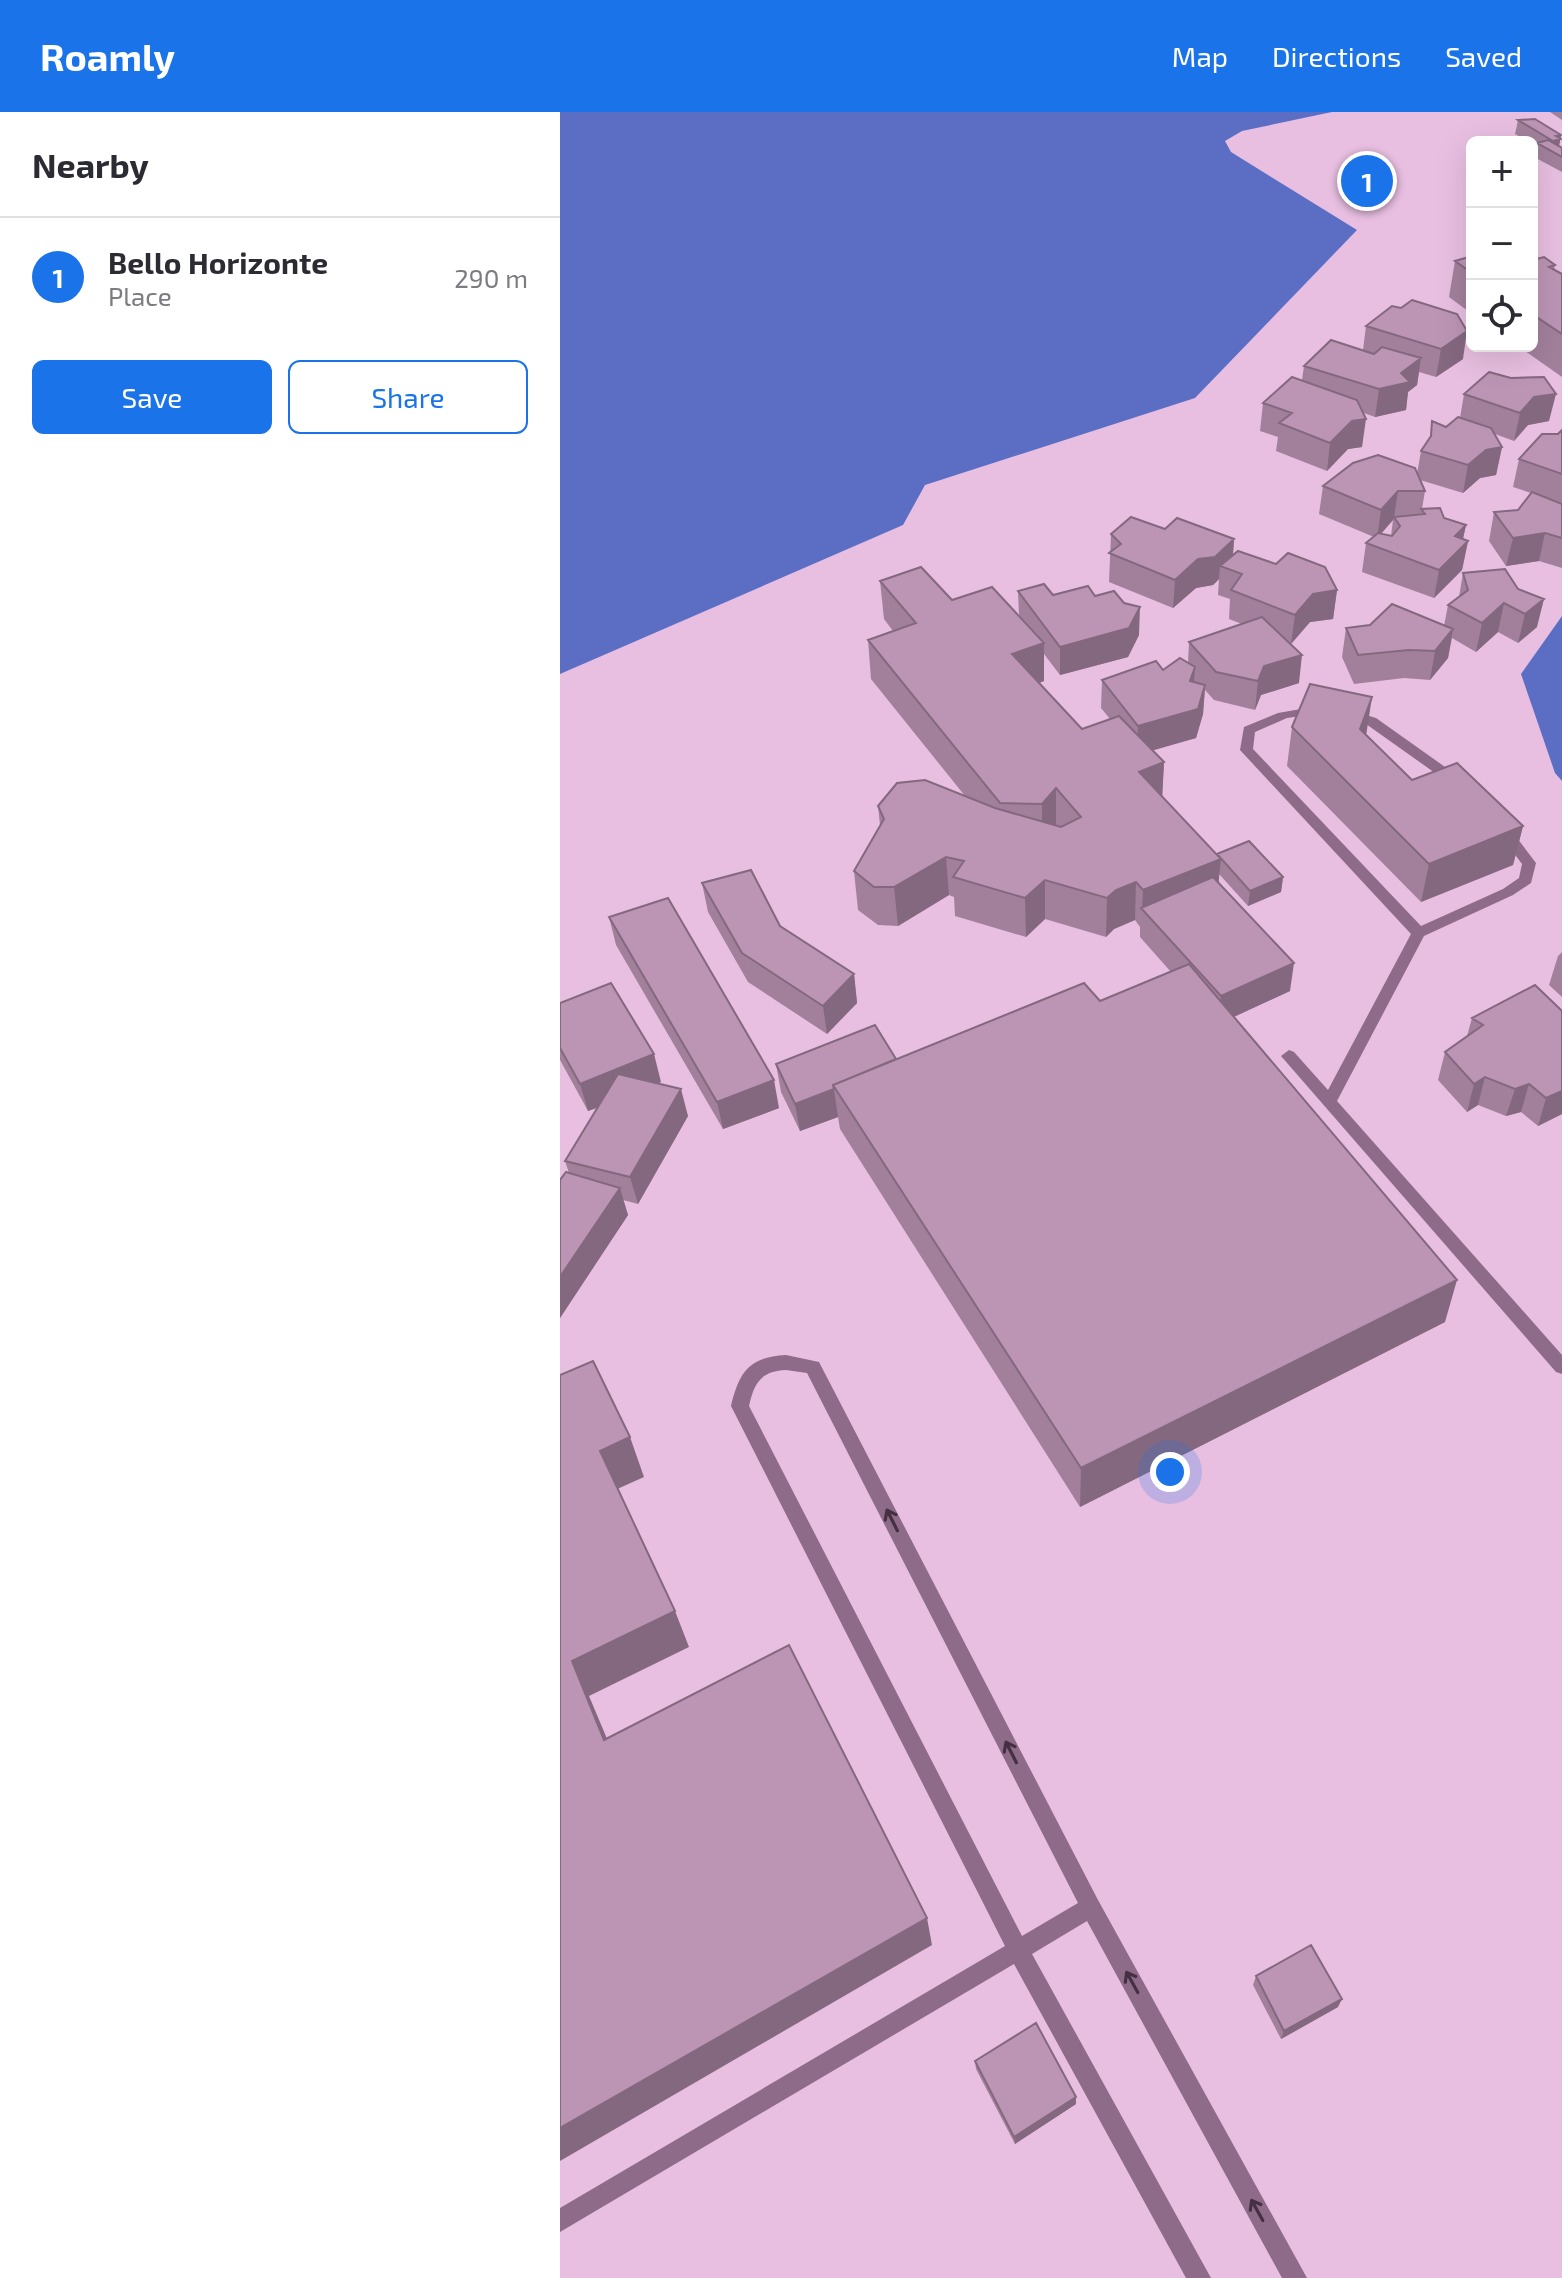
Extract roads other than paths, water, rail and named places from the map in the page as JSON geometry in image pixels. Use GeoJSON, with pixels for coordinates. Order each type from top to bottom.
{"type":"FeatureCollection","features":[{"type":"Feature","properties":{"kind":"street"},"geometry":{"type":"LineString","coordinates":[[1419,933],[1246,750],[1249,730],[1305,710],[1336,710],[1371,721],[1468,791]]}},
{"type":"Feature","properties":{"kind":"street"},"geometry":{"type":"LineString","coordinates":[[1329,1102],[1419,933],[1508,892],[1526,880],[1529,863],[1500,826]]}},
{"type":"Feature","properties":{"kind":"street"},"geometry":{"type":"LineString","coordinates":[[1289,1056],[1562,1367]]}},
{"type":"Feature","properties":{"kind":"street"},"geometry":{"type":"LineString","coordinates":[[1199,2278],[1018,1950],[740,1406],[747,1380],[765,1364],[795,1362],[813,1367],[1091,1907],[1295,2278]]}},
{"type":"Feature","properties":{"kind":"street"},"geometry":{"type":"LineString","coordinates":[[560,2221],[1091,1907]]}},
{"type":"Feature","properties":{"kind":"water"},"geometry":{"type":"Polygon","coordinates":[[[560,112],[1332,112],[1242,131],[1225,141],[1231,152],[1357,230],[1195,398],[925,485],[903,525],[560,674],[560,112]]]}},
{"type":"Feature","properties":{"kind":"water"},"geometry":{"type":"Polygon","coordinates":[[[1562,616],[1562,781],[1555,773],[1521,674],[1562,616]]]}},
{"type":"Feature","properties":{"kind":"place","name":"Bello Horizonte"},"geometry":{"type":"Point","coordinates":[1367,181]}}]}
